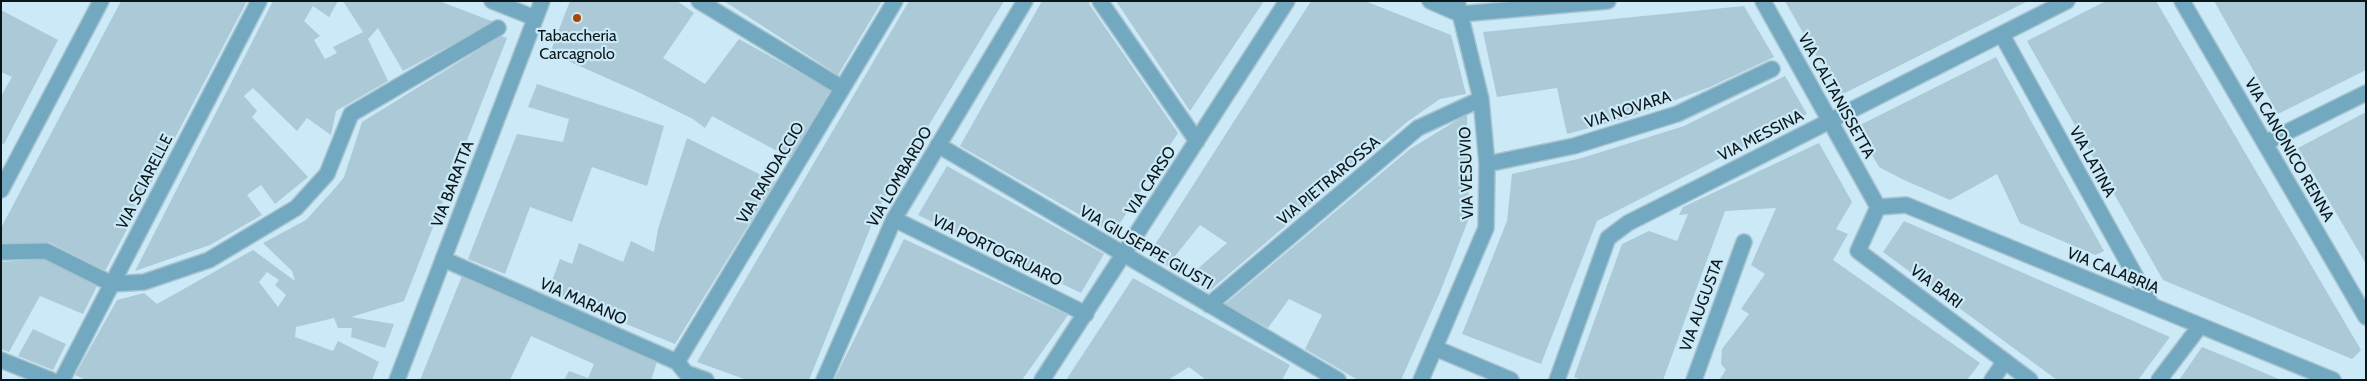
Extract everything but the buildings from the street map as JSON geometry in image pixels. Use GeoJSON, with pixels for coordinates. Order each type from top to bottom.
{"type":"FeatureCollection","features":[{"type":"Feature","properties":{"kind":"street"},"geometry":{"type":"LineString","coordinates":[[1,190],[100,1]]}},
{"type":"Feature","properties":{"kind":"street","name":"VIA SCIARELLE"},"geometry":{"type":"LineString","coordinates":[[62,380],[259,1]]}},
{"type":"Feature","properties":{"kind":"street"},"geometry":{"type":"LineString","coordinates":[[492,1],[535,18]]}},
{"type":"Feature","properties":{"kind":"street","name":"VIA BARATTA"},"geometry":{"type":"LineString","coordinates":[[397,380],[542,1]]}},
{"type":"Feature","properties":{"kind":"street"},"geometry":{"type":"LineString","coordinates":[[699,1],[842,88]]}},
{"type":"Feature","properties":{"kind":"street","name":"VIA RANDACCIO"},"geometry":{"type":"LineString","coordinates":[[677,362],[895,1]]}},
{"type":"Feature","properties":{"kind":"street","name":"VIA LOMBARDO"},"geometry":{"type":"LineString","coordinates":[[824,380],[894,219],[1025,1]]}},
{"type":"Feature","properties":{"kind":"street"},"geometry":{"type":"LineString","coordinates":[[1100,1],[1197,141]]}},
{"type":"Feature","properties":{"kind":"street","name":"VIA CARSO"},"geometry":{"type":"LineString","coordinates":[[1042,380],[1287,1]]}},
{"type":"Feature","properties":{"kind":"street"},"geometry":{"type":"LineString","coordinates":[[1430,1],[1459,7],[1608,1]]}},
{"type":"Feature","properties":{"kind":"street","name":"VIA CALTANISSETTA"},"geometry":{"type":"LineString","coordinates":[[1763,1],[1878,207]]}},
{"type":"Feature","properties":{"kind":"street","name":"VIA MESSINA"},"geometry":{"type":"LineString","coordinates":[[1557,380],[1608,238],[1628,223],[2068,1]]}},
{"type":"Feature","properties":{"kind":"street","name":"VIA CANONICO RENNA"},"geometry":{"type":"LineString","coordinates":[[2182,1],[2366,317]]}},
{"type":"Feature","properties":{"kind":"street","name":"VIA VESUVIO"},"geometry":{"type":"LineString","coordinates":[[1421,380],[1486,228],[1487,164],[1481,99],[1459,7]]}},
{"type":"Feature","properties":{"kind":"street"},"geometry":{"type":"LineString","coordinates":[[1,252],[46,252],[112,284],[144,282],[209,260],[296,208],[327,174],[351,114],[498,28]]}},
{"type":"Feature","properties":{"kind":"street","name":"VIA LATINA"},"geometry":{"type":"LineString","coordinates":[[2002,35],[2152,306]]}},
{"type":"Feature","properties":{"kind":"street","name":"VIA NOVARA"},"geometry":{"type":"LineString","coordinates":[[1487,164],[1574,146],[1677,114],[1772,69]]}},
{"type":"Feature","properties":{"kind":"street"},"geometry":{"type":"LineString","coordinates":[[2265,143],[2366,92]]}},
{"type":"Feature","properties":{"kind":"street","name":"VIA PIETRAROSSA"},"geometry":{"type":"LineString","coordinates":[[1209,305],[1418,128],[1481,99]]}},
{"type":"Feature","properties":{"kind":"street","name":"VIA GIUSEPPE GIUSTI"},"geometry":{"type":"LineString","coordinates":[[938,145],[1338,380]]}},
{"type":"Feature","properties":{"kind":"street","name":"VIA CALABRIA"},"geometry":{"type":"LineString","coordinates":[[1878,207],[1906,205],[2334,380]]}},
{"type":"Feature","properties":{"kind":"street","name":"VIA BARI"},"geometry":{"type":"LineString","coordinates":[[1878,207],[1858,251],[2030,380]]}},
{"type":"Feature","properties":{"kind":"street","name":"VIA PORTOGRUARO"},"geometry":{"type":"LineString","coordinates":[[894,219],[1086,314]]}},
{"type":"Feature","properties":{"kind":"street","name":"VIA AUGUSTA"},"geometry":{"type":"LineString","coordinates":[[1694,380],[1744,242]]}},
{"type":"Feature","properties":{"kind":"street","name":"VIA MARANO"},"geometry":{"type":"LineString","coordinates":[[443,259],[677,362],[686,373],[706,380]]}},
{"type":"Feature","properties":{"kind":"street"},"geometry":{"type":"LineString","coordinates":[[2159,380],[2200,326]]}},
{"type":"Feature","properties":{"kind":"street"},"geometry":{"type":"LineString","coordinates":[[1436,348],[1512,380]]}},
{"type":"Feature","properties":{"kind":"street"},"geometry":{"type":"LineString","coordinates":[[1,360],[51,380]]}},
{"type":"Feature","properties":{"kind":"street"},"geometry":{"type":"LineString","coordinates":[[1992,380],[2005,361]]}},
{"type":"Feature","properties":{"kind":"place","name":"Tabaccheria Carcagnolo"},"geometry":{"type":"Point","coordinates":[577,18]}}]}
